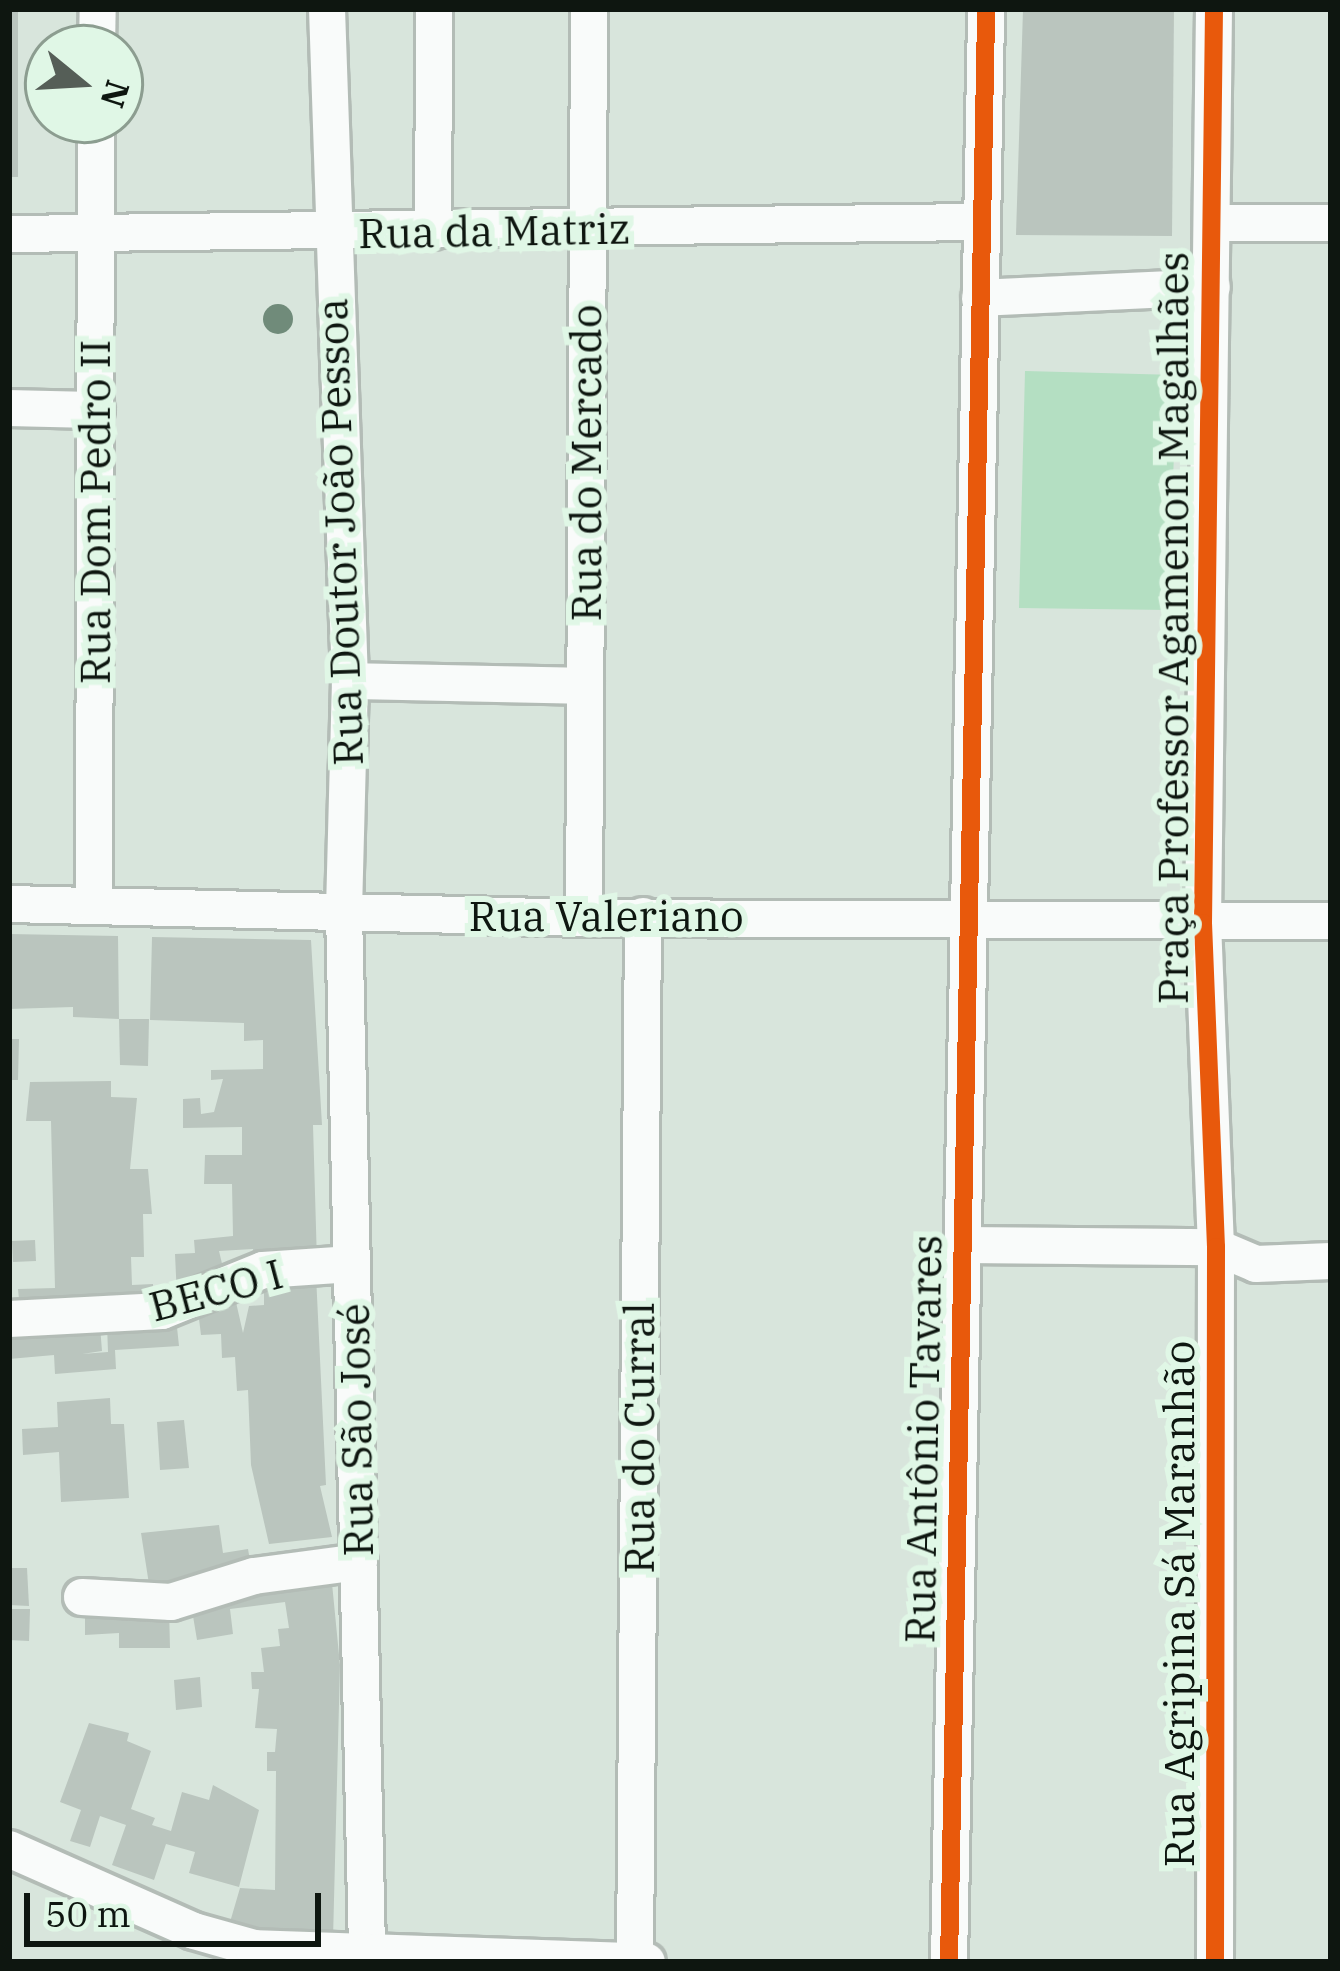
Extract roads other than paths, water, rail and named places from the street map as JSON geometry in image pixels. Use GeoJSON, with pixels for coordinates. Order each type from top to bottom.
{"type":"FeatureCollection","features":[{"type":"Feature","properties":{"kind":"street","name":"Rua Doutor João Pessoa"},"geometry":{"type":"LineString","coordinates":[[327,9],[331,236],[350,681],[344,911]]}},
{"type":"Feature","properties":{"kind":"street"},"geometry":{"type":"LineString","coordinates":[[434,9],[434,231]]}},
{"type":"Feature","properties":{"kind":"street","name":"Rua do Mercado"},"geometry":{"type":"LineString","coordinates":[[584,918],[589,9]]}},
{"type":"Feature","properties":{"kind":"street"},"geometry":{"type":"LineString","coordinates":[[972,917],[986,9]]}},
{"type":"Feature","properties":{"kind":"street","name":"Praça Professor Agamenon Magalhães"},"geometry":{"type":"LineString","coordinates":[[1214,9],[1203,923],[1216,1247]]}},
{"type":"Feature","properties":{"kind":"street","name":"Rua Dom Pedro II"},"geometry":{"type":"LineString","coordinates":[[94,904],[96,144]]}},
{"type":"Feature","properties":{"kind":"street","name":"Rua da Matriz"},"geometry":{"type":"LineString","coordinates":[[9,234],[331,236],[980,222]]}},
{"type":"Feature","properties":{"kind":"street"},"geometry":{"type":"LineString","coordinates":[[1212,223],[1331,223]]}},
{"type":"Feature","properties":{"kind":"street"},"geometry":{"type":"LineString","coordinates":[[980,298],[1213,287]]}},
{"type":"Feature","properties":{"kind":"street"},"geometry":{"type":"LineString","coordinates":[[9,409],[96,410]]}},
{"type":"Feature","properties":{"kind":"street"},"geometry":{"type":"LineString","coordinates":[[350,681],[585,686]]}},
{"type":"Feature","properties":{"kind":"street","name":"Rua Valeriano"},"geometry":{"type":"LineString","coordinates":[[9,904],[584,918],[1331,921]]}},
{"type":"Feature","properties":{"kind":"street","name":"Rua São José"},"geometry":{"type":"LineString","coordinates":[[344,911],[367,1949]]}},
{"type":"Feature","properties":{"kind":"street","name":"Rua do Curral"},"geometry":{"type":"LineString","coordinates":[[641,1961],[643,916]]}},
{"type":"Feature","properties":{"kind":"street","name":"Rua Antônio Tavares"},"geometry":{"type":"LineString","coordinates":[[949,1962],[972,917]]}},
{"type":"Feature","properties":{"kind":"street"},"geometry":{"type":"LineString","coordinates":[[963,1244],[1216,1247],[1256,1264],[1331,1262]]}},
{"type":"Feature","properties":{"kind":"street","name":"Rua Agripina Sá Maranhão"},"geometry":{"type":"LineString","coordinates":[[1215,1962],[1216,1247]]}},
{"type":"Feature","properties":{"kind":"street","name":"BECO I"},"geometry":{"type":"LineString","coordinates":[[9,1318],[161,1311],[262,1270],[352,1264]]}},
{"type":"Feature","properties":{"kind":"street"},"geometry":{"type":"LineString","coordinates":[[82,1597],[171,1602],[254,1576],[358,1562]]}},
{"type":"Feature","properties":{"kind":"street"},"geometry":{"type":"LineString","coordinates":[[9,1849],[214,1937],[296,1952],[367,1949],[641,1961]]}}]}
